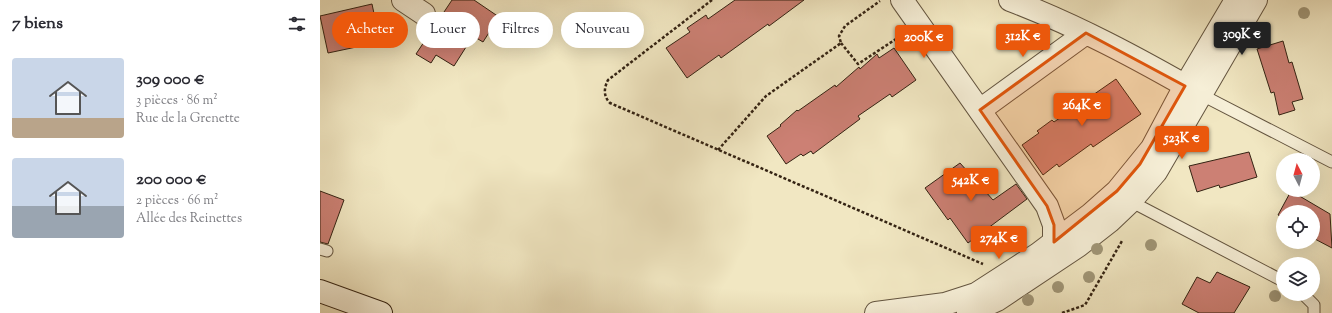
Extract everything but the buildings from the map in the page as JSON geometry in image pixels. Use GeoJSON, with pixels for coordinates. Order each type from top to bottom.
{"type":"FeatureCollection","features":[{"type":"Feature","properties":{"kind":"street"},"geometry":{"type":"LineString","coordinates":[[403,0],[421,12]]}},
{"type":"Feature","properties":{"kind":"street"},"geometry":{"type":"LineString","coordinates":[[902,0],[1047,206],[1054,225],[1054,242]]}},
{"type":"Feature","properties":{"kind":"street"},"geometry":{"type":"LineString","coordinates":[[1010,0],[1040,11],[1086,33],[1192,90]]}},
{"type":"Feature","properties":{"kind":"street"},"geometry":{"type":"LineString","coordinates":[[876,313],[907,308],[928,307],[956,301],[976,294],[1054,242],[1091,214],[1123,196],[1156,172],[1192,90],[1236,0]]}},
{"type":"Feature","properties":{"kind":"street"},"geometry":{"type":"LineString","coordinates":[[1192,90],[1256,0]]}},
{"type":"Feature","properties":{"kind":"street"},"geometry":{"type":"LineString","coordinates":[[980,110],[1086,33]]}},
{"type":"Feature","properties":{"kind":"street"},"geometry":{"type":"LineString","coordinates":[[968,313],[997,300],[1078,246],[1110,221],[1123,196]]}},
{"type":"Feature","properties":{"kind":"street"},"geometry":{"type":"LineString","coordinates":[[320,291],[381,313]]}},
{"type":"Feature","properties":{"kind":"lane"},"geometry":{"type":"LineString","coordinates":[[1192,90],[1332,162]]}},
{"type":"Feature","properties":{"kind":"lane"},"geometry":{"type":"LineString","coordinates":[[1123,196],[1276,277]]}},
{"type":"Feature","properties":{"kind":"lane"},"geometry":{"type":"LineString","coordinates":[[1310,301],[1314,305],[1314,313]]}},
{"type":"Feature","properties":{"kind":"path"},"geometry":{"type":"LineString","coordinates":[[712,0],[608,80],[605,95],[610,103],[1008,274]]}},
{"type":"Feature","properties":{"kind":"path"},"geometry":{"type":"LineString","coordinates":[[882,0],[845,26],[839,36],[842,43],[858,64],[919,23]]}},
{"type":"Feature","properties":{"kind":"path"},"geometry":{"type":"LineString","coordinates":[[718,150],[766,96],[842,43]]}},
{"type":"Feature","properties":{"kind":"path"},"geometry":{"type":"LineString","coordinates":[[1062,313],[1085,305],[1124,236]]}},
{"type":"Feature","properties":{"kind":"highlighted area"},"geometry":{"type":"Polygon","coordinates":[[[1086,33],[1185,86],[1140,164],[1117,191],[1054,242],[1054,225],[1047,206],[980,110],[1086,33]]]}}]}
